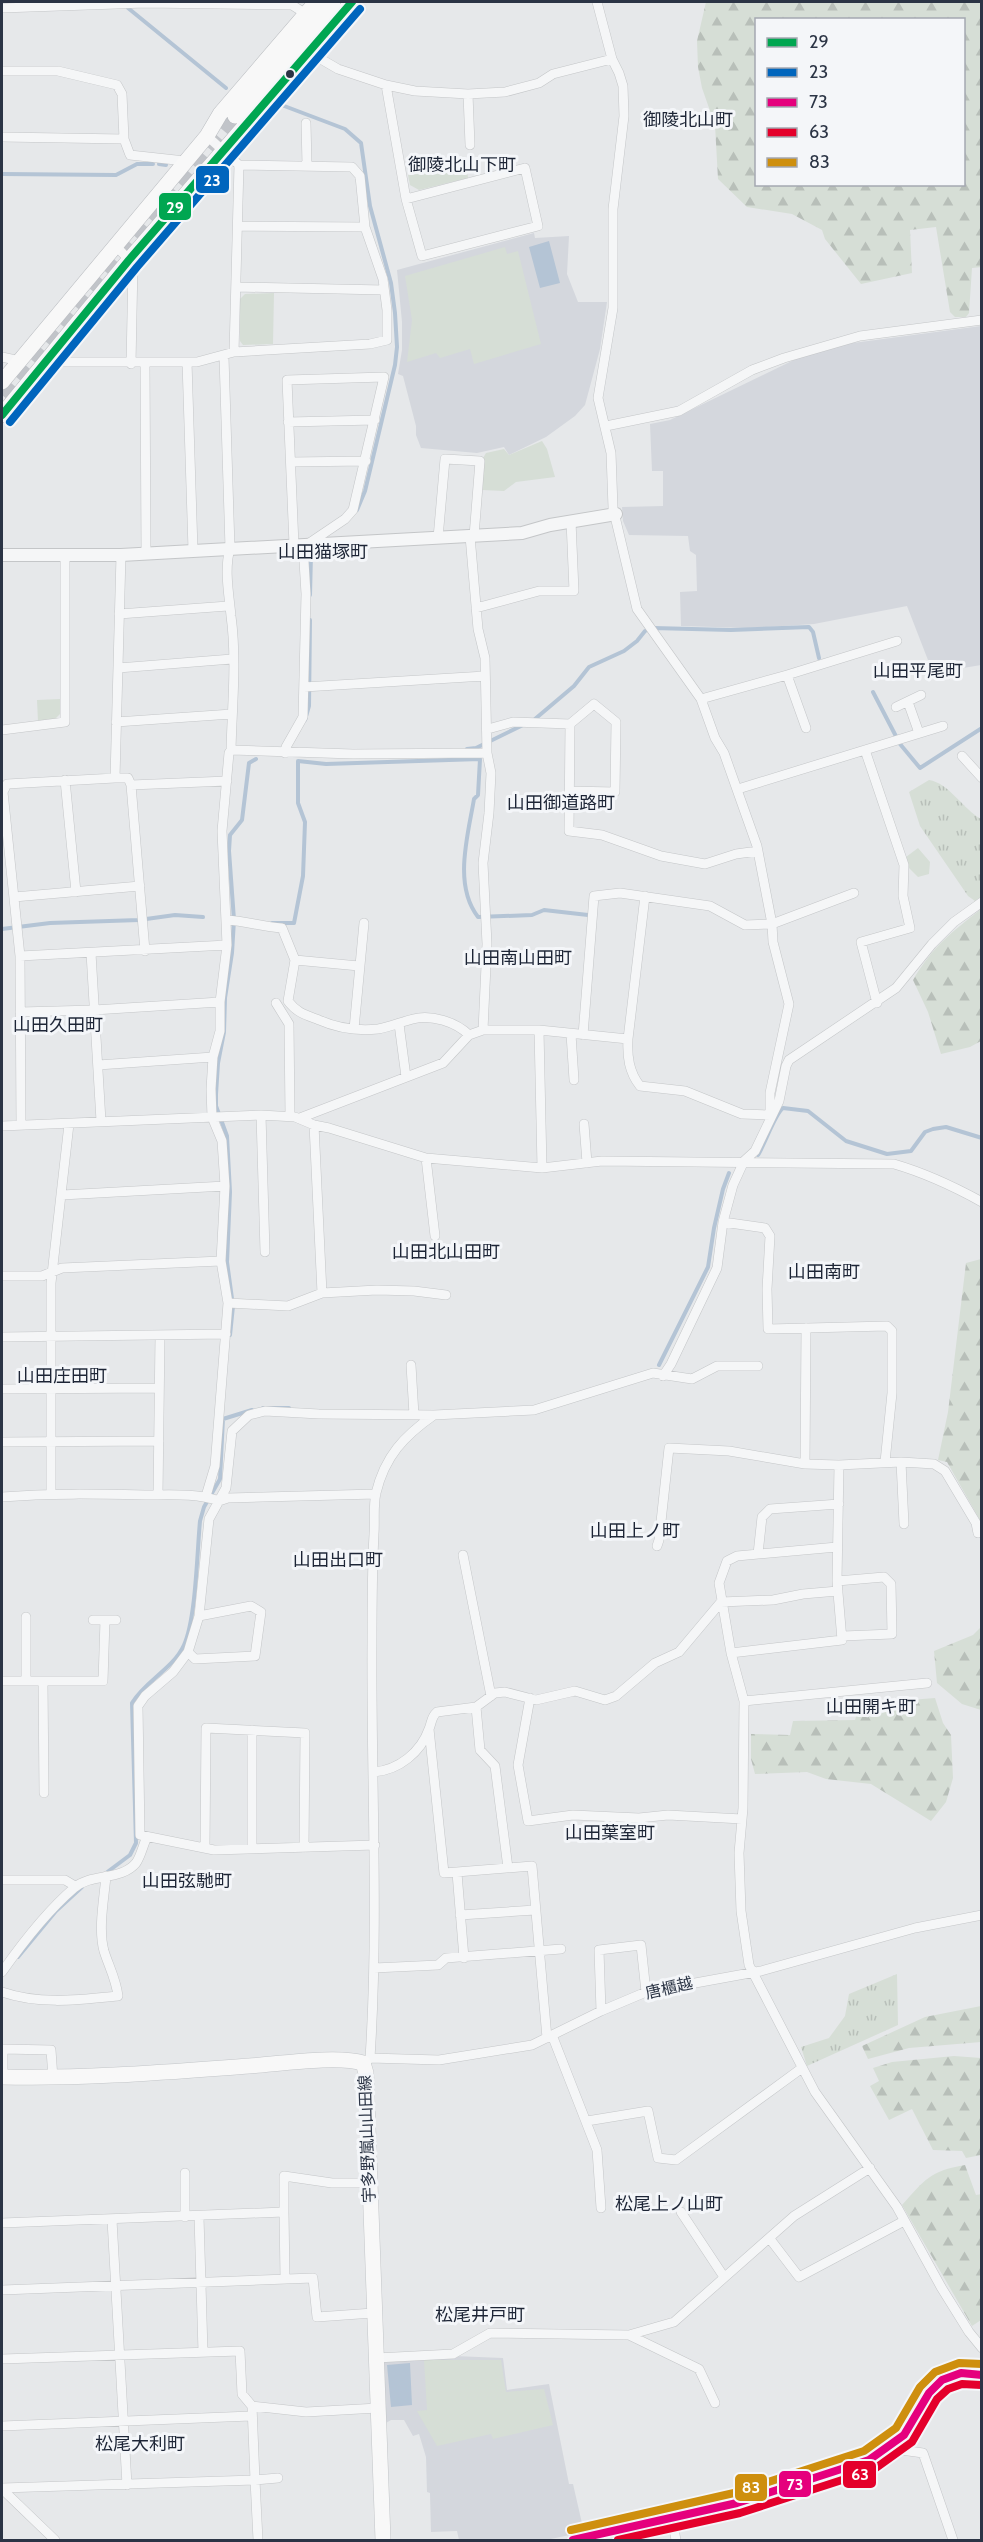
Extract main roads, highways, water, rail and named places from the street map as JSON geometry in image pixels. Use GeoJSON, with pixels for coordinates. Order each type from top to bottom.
{"type":"FeatureCollection","features":[{"type":"Feature","properties":{"kind":"main road"},"geometry":{"type":"LineString","coordinates":[[2,382],[207,135],[220,114],[316,2]]}},
{"type":"Feature","properties":{"kind":"main road"},"geometry":{"type":"LineString","coordinates":[[235,116],[333,2]]}},
{"type":"Feature","properties":{"kind":"main road"},"geometry":{"type":"LineString","coordinates":[[2,415],[129,260],[307,51],[352,2]]}},
{"type":"Feature","properties":{"kind":"main road","name":"宇多野嵐山山田線"},"geometry":{"type":"LineString","coordinates":[[2,2077],[53,2078],[305,2062],[367,2061],[373,2313],[383,2541]]}},
{"type":"Feature","properties":{"kind":"water"},"geometry":{"type":"Polygon","coordinates":[[[549,241],[560,283],[540,288],[529,247],[549,241]]]}},
{"type":"Feature","properties":{"kind":"water"},"geometry":{"type":"Polygon","coordinates":[[[410,2363],[412,2405],[391,2407],[387,2365],[410,2363]]]}},
{"type":"Feature","properties":{"kind":"waterway"},"geometry":{"type":"LineString","coordinates":[[128,8],[226,88]]}},
{"type":"Feature","properties":{"kind":"waterway"},"geometry":{"type":"LineString","coordinates":[[279,104],[345,129],[361,143],[370,206],[391,283],[397,347],[395,365],[365,491],[357,510]]}},
{"type":"Feature","properties":{"kind":"waterway"},"geometry":{"type":"LineString","coordinates":[[2,174],[116,175],[137,164],[153,164]]}},
{"type":"Feature","properties":{"kind":"waterway"},"geometry":{"type":"LineString","coordinates":[[159,164],[166,165]]}},
{"type":"Feature","properties":{"kind":"waterway"},"geometry":{"type":"LineString","coordinates":[[310,595],[311,554],[316,547]]}},
{"type":"Feature","properties":{"kind":"waterway"},"geometry":{"type":"LineString","coordinates":[[305,720],[309,706],[310,620]]}},
{"type":"Feature","properties":{"kind":"waterway"},"geometry":{"type":"LineString","coordinates":[[535,719],[574,686],[589,667],[624,651],[645,631],[653,628],[731,630],[809,627],[813,632],[819,658]]}},
{"type":"Feature","properties":{"kind":"waterway"},"geometry":{"type":"LineString","coordinates":[[873,692],[900,744],[920,768],[982,728]]}},
{"type":"Feature","properties":{"kind":"waterway"},"geometry":{"type":"LineString","coordinates":[[467,749],[476,748],[523,725]]}},
{"type":"Feature","properties":{"kind":"waterway"},"geometry":{"type":"LineString","coordinates":[[230,1335],[233,1306],[227,1262],[230,1192],[227,1136],[216,1106],[216,1094],[234,920],[230,835],[242,820],[249,763],[256,759]]}},
{"type":"Feature","properties":{"kind":"waterway"},"geometry":{"type":"LineString","coordinates":[[272,923],[294,923],[303,876],[305,822],[298,803],[298,761],[326,764],[480,759],[478,795],[474,799],[464,860],[466,890],[470,904],[478,917],[532,915],[544,910],[588,915]]}},
{"type":"Feature","properties":{"kind":"waterway"},"geometry":{"type":"LineString","coordinates":[[2,929],[50,923],[139,920],[175,915],[203,917]]}},
{"type":"Feature","properties":{"kind":"waterway"},"geometry":{"type":"LineString","coordinates":[[758,1155],[783,1108],[808,1111],[846,1141],[887,1154],[911,1151],[925,1132],[933,1129],[946,1127],[982,1138]]}},
{"type":"Feature","properties":{"kind":"waterway"},"geometry":{"type":"LineString","coordinates":[[659,1365],[708,1267],[714,1228],[729,1173]]}},
{"type":"Feature","properties":{"kind":"waterway"},"geometry":{"type":"LineString","coordinates":[[263,1408],[289,1408]]}},
{"type":"Feature","properties":{"kind":"waterway"},"geometry":{"type":"LineString","coordinates":[[223,1419],[252,1410]]}},
{"type":"Feature","properties":{"kind":"waterway"},"geometry":{"type":"LineString","coordinates":[[106,1873],[130,1855],[136,1843],[132,1703],[144,1688],[173,1661],[184,1645],[188,1633],[194,1603],[200,1521],[204,1507],[220,1479],[223,1418]]}},
{"type":"Feature","properties":{"kind":"waterway"},"geometry":{"type":"LineString","coordinates":[[18,1957],[56,1911],[82,1887]]}},
{"type":"Feature","properties":{"kind":"tunnel"},"geometry":{"type":"LineString","coordinates":[[2,395],[235,116]]}},
{"type":"Feature","properties":{"kind":"district","name":"御陵北山町"},"geometry":{"type":"Point","coordinates":[688,120]}},
{"type":"Feature","properties":{"kind":"district","name":"御陵北山下町"},"geometry":{"type":"Point","coordinates":[462,165]}},
{"type":"Feature","properties":{"kind":"district","name":"山田猫塚町"},"geometry":{"type":"Point","coordinates":[323,552]}},
{"type":"Feature","properties":{"kind":"district","name":"山田平尾町"},"geometry":{"type":"Point","coordinates":[918,671]}},
{"type":"Feature","properties":{"kind":"district","name":"山田御道路町"},"geometry":{"type":"Point","coordinates":[561,803]}},
{"type":"Feature","properties":{"kind":"district","name":"山田南山田町"},"geometry":{"type":"Point","coordinates":[518,958]}},
{"type":"Feature","properties":{"kind":"district","name":"山田久田町"},"geometry":{"type":"Point","coordinates":[58,1025]}},
{"type":"Feature","properties":{"kind":"district","name":"山田北山田町"},"geometry":{"type":"Point","coordinates":[446,1252]}},
{"type":"Feature","properties":{"kind":"district","name":"山田南町"},"geometry":{"type":"Point","coordinates":[824,1272]}},
{"type":"Feature","properties":{"kind":"district","name":"山田庄田町"},"geometry":{"type":"Point","coordinates":[62,1376]}},
{"type":"Feature","properties":{"kind":"district","name":"山田上ノ町"},"geometry":{"type":"Point","coordinates":[635,1531]}},
{"type":"Feature","properties":{"kind":"district","name":"山田出口町"},"geometry":{"type":"Point","coordinates":[338,1560]}},
{"type":"Feature","properties":{"kind":"district","name":"山田開キ町"},"geometry":{"type":"Point","coordinates":[871,1707]}},
{"type":"Feature","properties":{"kind":"district","name":"山田葉室町"},"geometry":{"type":"Point","coordinates":[610,1833]}},
{"type":"Feature","properties":{"kind":"district","name":"山田弦馳町"},"geometry":{"type":"Point","coordinates":[187,1881]}},
{"type":"Feature","properties":{"kind":"district","name":"松尾上ノ山町"},"geometry":{"type":"Point","coordinates":[669,2204]}},
{"type":"Feature","properties":{"kind":"district","name":"松尾井戸町"},"geometry":{"type":"Point","coordinates":[480,2315]}},
{"type":"Feature","properties":{"kind":"district","name":"松尾大利町"},"geometry":{"type":"Point","coordinates":[140,2444]}}]}
